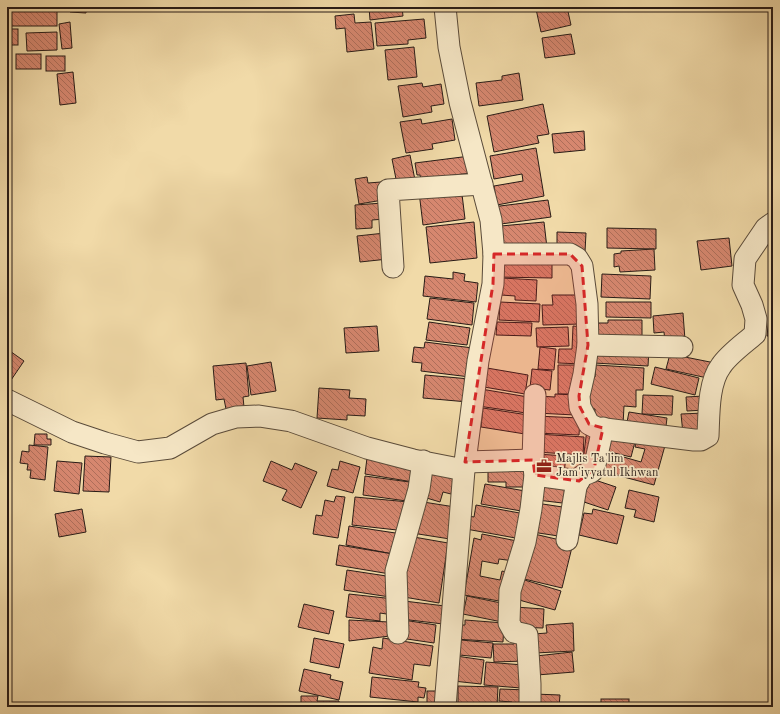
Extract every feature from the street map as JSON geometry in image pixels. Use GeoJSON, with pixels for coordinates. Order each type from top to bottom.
{"type":"FeatureCollection","features":[{"type":"Feature","properties":{"kind":"street"},"geometry":{"type":"LineString","coordinates":[[445,7],[449,47],[460,102],[491,220],[494,254],[493,284],[478,361],[464,466],[446,707]]}},
{"type":"Feature","properties":{"kind":"street"},"geometry":{"type":"LineString","coordinates":[[393,267],[388,190],[482,184]]}},
{"type":"Feature","properties":{"kind":"street"},"geometry":{"type":"LineString","coordinates":[[494,254],[570,254],[577,258],[582,266],[586,296],[588,345],[584,374],[578,396],[580,407],[589,424],[597,428],[701,440],[708,436],[714,378],[721,365],[755,334],[756,319],[743,285],[744,259],[766,228],[773,223]]}},
{"type":"Feature","properties":{"kind":"street"},"geometry":{"type":"LineString","coordinates":[[588,345],[682,347]]}},
{"type":"Feature","properties":{"kind":"street"},"geometry":{"type":"LineString","coordinates":[[530,707],[527,635],[514,632],[509,623],[510,591],[524,542],[534,467],[534,395]]}},
{"type":"Feature","properties":{"kind":"street"},"geometry":{"type":"LineString","coordinates":[[7,400],[72,432],[105,444],[138,452],[170,448],[212,424],[236,417],[259,416],[291,421],[367,448],[423,461],[464,466],[534,467],[578,480]]}},
{"type":"Feature","properties":{"kind":"street"},"geometry":{"type":"LineString","coordinates":[[567,540],[578,480],[583,475],[594,469],[603,428]]}},
{"type":"Feature","properties":{"kind":"street"},"geometry":{"type":"LineString","coordinates":[[398,633],[396,571],[418,489],[423,461]]}},
{"type":"Feature","properties":{"kind":"highlighted area"},"geometry":{"type":"Polygon","coordinates":[[[494,254],[570,254],[582,266],[588,345],[579,396],[580,407],[589,424],[603,428],[594,469],[579,481],[535,475],[533,460],[465,462],[493,284],[494,254]]]}},
{"type":"Feature","properties":{"kind":"building"},"geometry":{"type":"Polygon","coordinates":[[[7,7],[57,7],[57,26],[7,26],[7,7]]]}},
{"type":"Feature","properties":{"kind":"building"},"geometry":{"type":"Polygon","coordinates":[[[70,7],[86,7],[86,13],[70,12],[70,7]]]}},
{"type":"Feature","properties":{"kind":"building"},"geometry":{"type":"Polygon","coordinates":[[[369,7],[402,7],[403,16],[370,20],[369,7]]]}},
{"type":"Feature","properties":{"kind":"building"},"geometry":{"type":"Polygon","coordinates":[[[543,7],[567,7],[571,25],[541,32],[536,9],[543,7]]]}},
{"type":"Feature","properties":{"kind":"building"},"geometry":{"type":"Polygon","coordinates":[[[354,14],[355,23],[371,22],[374,49],[347,52],[345,28],[336,29],[335,16],[354,14]]]}},
{"type":"Feature","properties":{"kind":"building"},"geometry":{"type":"Polygon","coordinates":[[[424,19],[426,38],[408,40],[408,44],[377,46],[375,23],[424,19]]]}},
{"type":"Feature","properties":{"kind":"building"},"geometry":{"type":"Polygon","coordinates":[[[70,22],[72,48],[62,49],[59,24],[70,22]]]}},
{"type":"Feature","properties":{"kind":"building"},"geometry":{"type":"Polygon","coordinates":[[[7,29],[18,29],[18,45],[7,45],[7,29]]]}},
{"type":"Feature","properties":{"kind":"building"},"geometry":{"type":"Polygon","coordinates":[[[57,32],[57,50],[27,51],[26,33],[57,32]]]}},
{"type":"Feature","properties":{"kind":"building"},"geometry":{"type":"Polygon","coordinates":[[[571,34],[575,54],[545,58],[542,38],[571,34]]]}},
{"type":"Feature","properties":{"kind":"building"},"geometry":{"type":"Polygon","coordinates":[[[414,47],[417,77],[388,80],[385,50],[414,47]]]}},
{"type":"Feature","properties":{"kind":"building"},"geometry":{"type":"Polygon","coordinates":[[[16,54],[41,54],[41,69],[16,69],[16,54]]]}},
{"type":"Feature","properties":{"kind":"building"},"geometry":{"type":"Polygon","coordinates":[[[46,56],[65,56],[65,71],[46,71],[46,56]]]}},
{"type":"Feature","properties":{"kind":"building"},"geometry":{"type":"Polygon","coordinates":[[[73,72],[76,103],[60,105],[57,74],[73,72]]]}},
{"type":"Feature","properties":{"kind":"building"},"geometry":{"type":"Polygon","coordinates":[[[519,73],[523,100],[479,106],[476,83],[502,80],[502,76],[519,73]]]}},
{"type":"Feature","properties":{"kind":"building"},"geometry":{"type":"Polygon","coordinates":[[[422,83],[423,87],[441,84],[444,104],[431,106],[432,112],[403,117],[398,86],[422,83]]]}},
{"type":"Feature","properties":{"kind":"building"},"geometry":{"type":"Polygon","coordinates":[[[543,104],[549,134],[537,136],[539,143],[494,152],[487,116],[543,104]]]}},
{"type":"Feature","properties":{"kind":"building"},"geometry":{"type":"Polygon","coordinates":[[[421,119],[422,124],[452,119],[455,140],[432,144],[433,149],[406,153],[400,122],[421,119]]]}},
{"type":"Feature","properties":{"kind":"building"},"geometry":{"type":"Polygon","coordinates":[[[584,131],[585,150],[554,153],[552,134],[584,131]]]}},
{"type":"Feature","properties":{"kind":"building"},"geometry":{"type":"Polygon","coordinates":[[[536,148],[544,196],[497,205],[494,186],[523,181],[522,174],[494,179],[490,156],[536,148]]]}},
{"type":"Feature","properties":{"kind":"building"},"geometry":{"type":"Polygon","coordinates":[[[410,155],[415,180],[397,184],[392,159],[410,155]]]}},
{"type":"Feature","properties":{"kind":"building"},"geometry":{"type":"Polygon","coordinates":[[[470,156],[472,173],[445,176],[422,183],[420,175],[417,175],[415,163],[470,156]]]}},
{"type":"Feature","properties":{"kind":"building"},"geometry":{"type":"Polygon","coordinates":[[[367,177],[368,183],[381,182],[383,200],[359,204],[355,179],[367,177]]]}},
{"type":"Feature","properties":{"kind":"building"},"geometry":{"type":"Polygon","coordinates":[[[461,186],[465,219],[423,225],[419,192],[461,186]]]}},
{"type":"Feature","properties":{"kind":"building"},"geometry":{"type":"Polygon","coordinates":[[[548,200],[551,217],[494,225],[492,207],[548,200]]]}},
{"type":"Feature","properties":{"kind":"building"},"geometry":{"type":"Polygon","coordinates":[[[383,203],[385,219],[372,220],[372,228],[356,229],[355,205],[383,203]]]}},
{"type":"Feature","properties":{"kind":"building"},"geometry":{"type":"Polygon","coordinates":[[[474,222],[477,258],[430,263],[426,227],[474,222]]]}},
{"type":"Feature","properties":{"kind":"building"},"geometry":{"type":"Polygon","coordinates":[[[544,222],[547,248],[503,252],[501,226],[544,222]]]}},
{"type":"Feature","properties":{"kind":"building"},"geometry":{"type":"Polygon","coordinates":[[[607,228],[656,229],[656,249],[607,248],[607,228]]]}},
{"type":"Feature","properties":{"kind":"building"},"geometry":{"type":"Polygon","coordinates":[[[557,232],[586,233],[585,252],[557,251],[557,232]]]}},
{"type":"Feature","properties":{"kind":"building"},"geometry":{"type":"Polygon","coordinates":[[[385,233],[388,259],[360,262],[357,236],[385,233]]]}},
{"type":"Feature","properties":{"kind":"building"},"geometry":{"type":"Polygon","coordinates":[[[729,238],[732,266],[701,270],[697,241],[729,238]]]}},
{"type":"Feature","properties":{"kind":"building"},"geometry":{"type":"Polygon","coordinates":[[[654,249],[655,270],[620,272],[619,266],[614,267],[614,254],[621,253],[621,251],[654,249]]]}},
{"type":"Feature","properties":{"kind":"building"},"geometry":{"type":"Polygon","coordinates":[[[497,255],[552,257],[552,278],[496,277],[497,255]]]}},
{"type":"Feature","properties":{"kind":"building"},"geometry":{"type":"Polygon","coordinates":[[[453,272],[465,274],[464,281],[478,283],[476,302],[423,296],[425,276],[453,279],[453,272]]]}},
{"type":"Feature","properties":{"kind":"building"},"geometry":{"type":"Polygon","coordinates":[[[602,274],[651,276],[650,299],[601,297],[602,274]]]}},
{"type":"Feature","properties":{"kind":"building"},"geometry":{"type":"Polygon","coordinates":[[[502,278],[537,280],[536,301],[515,300],[515,296],[501,295],[502,278]]]}},
{"type":"Feature","properties":{"kind":"building"},"geometry":{"type":"Polygon","coordinates":[[[552,295],[581,295],[581,324],[543,325],[542,305],[553,305],[552,295]]]}},
{"type":"Feature","properties":{"kind":"building"},"geometry":{"type":"Polygon","coordinates":[[[430,298],[474,303],[472,325],[427,319],[430,298]]]}},
{"type":"Feature","properties":{"kind":"building"},"geometry":{"type":"Polygon","coordinates":[[[500,302],[540,304],[539,322],[499,320],[500,302]]]}},
{"type":"Feature","properties":{"kind":"building"},"geometry":{"type":"Polygon","coordinates":[[[606,302],[651,302],[651,318],[606,317],[606,302]]]}},
{"type":"Feature","properties":{"kind":"building"},"geometry":{"type":"Polygon","coordinates":[[[770,308],[773,308],[773,336],[767,336],[770,308]]]}},
{"type":"Feature","properties":{"kind":"building"},"geometry":{"type":"Polygon","coordinates":[[[683,313],[685,340],[665,342],[664,332],[654,333],[653,316],[683,313]]]}},
{"type":"Feature","properties":{"kind":"building"},"geometry":{"type":"Polygon","coordinates":[[[608,320],[642,320],[642,344],[597,344],[597,323],[608,323],[608,320]]]}},
{"type":"Feature","properties":{"kind":"building"},"geometry":{"type":"Polygon","coordinates":[[[429,322],[470,328],[467,345],[426,340],[429,322]]]}},
{"type":"Feature","properties":{"kind":"building"},"geometry":{"type":"Polygon","coordinates":[[[497,322],[532,323],[531,336],[496,335],[497,322]]]}},
{"type":"Feature","properties":{"kind":"building"},"geometry":{"type":"Polygon","coordinates":[[[377,326],[379,351],[346,353],[344,328],[377,326]]]}},
{"type":"Feature","properties":{"kind":"building"},"geometry":{"type":"Polygon","coordinates":[[[573,326],[583,327],[583,364],[558,363],[559,349],[572,349],[573,326]]]}},
{"type":"Feature","properties":{"kind":"building"},"geometry":{"type":"Polygon","coordinates":[[[568,327],[569,346],[537,347],[536,328],[568,327]]]}},
{"type":"Feature","properties":{"kind":"building"},"geometry":{"type":"Polygon","coordinates":[[[425,342],[473,348],[470,377],[421,371],[422,363],[412,362],[414,347],[424,348],[425,342]]]}},
{"type":"Feature","properties":{"kind":"building"},"geometry":{"type":"Polygon","coordinates":[[[594,346],[649,349],[648,366],[594,363],[594,346]]]}},
{"type":"Feature","properties":{"kind":"building"},"geometry":{"type":"Polygon","coordinates":[[[540,347],[556,349],[554,370],[538,369],[540,347]]]}},
{"type":"Feature","properties":{"kind":"building"},"geometry":{"type":"Polygon","coordinates":[[[7,349],[24,361],[7,386],[7,349]]]}},
{"type":"Feature","properties":{"kind":"building"},"geometry":{"type":"Polygon","coordinates":[[[670,354],[715,363],[712,379],[666,369],[670,354]]]}},
{"type":"Feature","properties":{"kind":"building"},"geometry":{"type":"Polygon","coordinates":[[[271,362],[276,391],[251,395],[247,366],[271,362]]]}},
{"type":"Feature","properties":{"kind":"building"},"geometry":{"type":"Polygon","coordinates":[[[246,363],[249,396],[243,397],[244,407],[226,409],[224,399],[216,400],[213,366],[246,363]]]}},
{"type":"Feature","properties":{"kind":"building"},"geometry":{"type":"Polygon","coordinates":[[[558,365],[577,365],[576,394],[558,394],[558,365]]]}},
{"type":"Feature","properties":{"kind":"building"},"geometry":{"type":"Polygon","coordinates":[[[596,365],[644,368],[643,390],[636,390],[636,407],[624,406],[623,425],[594,424],[595,409],[583,409],[589,376],[595,377],[596,365]]]}},
{"type":"Feature","properties":{"kind":"building"},"geometry":{"type":"Polygon","coordinates":[[[655,367],[699,378],[695,395],[651,384],[655,367]]]}},
{"type":"Feature","properties":{"kind":"building"},"geometry":{"type":"Polygon","coordinates":[[[487,368],[528,375],[525,394],[484,387],[487,368]]]}},
{"type":"Feature","properties":{"kind":"building"},"geometry":{"type":"Polygon","coordinates":[[[532,369],[552,371],[550,390],[530,388],[532,369]]]}},
{"type":"Feature","properties":{"kind":"building"},"geometry":{"type":"Polygon","coordinates":[[[425,375],[470,379],[468,402],[423,398],[425,375]]]}},
{"type":"Feature","properties":{"kind":"building"},"geometry":{"type":"Polygon","coordinates":[[[319,388],[350,390],[349,398],[366,399],[365,416],[347,415],[347,420],[317,418],[319,388]]]}},
{"type":"Feature","properties":{"kind":"building"},"geometry":{"type":"Polygon","coordinates":[[[481,389],[528,397],[526,413],[478,406],[481,389]]]}},
{"type":"Feature","properties":{"kind":"building"},"geometry":{"type":"Polygon","coordinates":[[[555,394],[576,395],[575,415],[536,413],[537,396],[555,397],[555,394]]]}},
{"type":"Feature","properties":{"kind":"building"},"geometry":{"type":"Polygon","coordinates":[[[643,395],[673,396],[672,415],[642,414],[643,395]]]}},
{"type":"Feature","properties":{"kind":"building"},"geometry":{"type":"Polygon","coordinates":[[[704,396],[705,410],[687,411],[686,397],[704,396]]]}},
{"type":"Feature","properties":{"kind":"building"},"geometry":{"type":"Polygon","coordinates":[[[483,408],[528,415],[525,434],[481,427],[483,408]]]}},
{"type":"Feature","properties":{"kind":"building"},"geometry":{"type":"Polygon","coordinates":[[[629,412],[667,418],[665,434],[626,427],[629,412]]]}},
{"type":"Feature","properties":{"kind":"building"},"geometry":{"type":"Polygon","coordinates":[[[704,413],[705,432],[683,434],[681,414],[704,413]]]}},
{"type":"Feature","properties":{"kind":"building"},"geometry":{"type":"Polygon","coordinates":[[[536,416],[580,418],[579,435],[536,433],[536,416]]]}},
{"type":"Feature","properties":{"kind":"building"},"geometry":{"type":"Polygon","coordinates":[[[587,429],[598,430],[592,470],[582,469],[587,429]]]}},
{"type":"Feature","properties":{"kind":"building"},"geometry":{"type":"Polygon","coordinates":[[[611,432],[636,438],[631,457],[606,451],[611,432]]]}},
{"type":"Feature","properties":{"kind":"building"},"geometry":{"type":"Polygon","coordinates":[[[35,434],[47,434],[47,439],[51,439],[51,445],[34,445],[35,434]]]}},
{"type":"Feature","properties":{"kind":"building"},"geometry":{"type":"Polygon","coordinates":[[[537,434],[584,437],[583,455],[536,452],[537,434]]]}},
{"type":"Feature","properties":{"kind":"building"},"geometry":{"type":"Polygon","coordinates":[[[638,434],[666,442],[654,485],[601,471],[606,452],[641,462],[645,449],[635,447],[638,434]]]}},
{"type":"Feature","properties":{"kind":"building"},"geometry":{"type":"Polygon","coordinates":[[[29,445],[48,447],[45,480],[30,478],[31,470],[27,470],[28,464],[20,463],[22,451],[29,452],[29,445]]]}},
{"type":"Feature","properties":{"kind":"building"},"geometry":{"type":"Polygon","coordinates":[[[537,454],[566,456],[564,474],[536,472],[537,454]]]}},
{"type":"Feature","properties":{"kind":"building"},"geometry":{"type":"Polygon","coordinates":[[[85,456],[111,457],[109,492],[83,491],[85,456]]]}},
{"type":"Feature","properties":{"kind":"building"},"geometry":{"type":"Polygon","coordinates":[[[367,458],[416,466],[413,482],[365,474],[367,458]]]}},
{"type":"Feature","properties":{"kind":"building"},"geometry":{"type":"Polygon","coordinates":[[[57,461],[82,463],[79,494],[54,491],[57,461]]]}},
{"type":"Feature","properties":{"kind":"building"},"geometry":{"type":"Polygon","coordinates":[[[271,461],[292,470],[295,463],[317,472],[301,508],[282,500],[287,490],[263,481],[271,461]]]}},
{"type":"Feature","properties":{"kind":"building"},"geometry":{"type":"Polygon","coordinates":[[[340,461],[360,467],[353,493],[327,486],[332,469],[338,470],[340,461]]]}},
{"type":"Feature","properties":{"kind":"building"},"geometry":{"type":"Polygon","coordinates":[[[488,463],[532,464],[531,487],[506,487],[506,482],[488,482],[488,463]]]}},
{"type":"Feature","properties":{"kind":"building"},"geometry":{"type":"Polygon","coordinates":[[[427,471],[459,479],[455,495],[443,492],[440,502],[420,496],[427,471]]]}},
{"type":"Feature","properties":{"kind":"building"},"geometry":{"type":"Polygon","coordinates":[[[365,476],[417,483],[414,502],[363,495],[365,476]]]}},
{"type":"Feature","properties":{"kind":"building"},"geometry":{"type":"Polygon","coordinates":[[[540,478],[573,482],[571,504],[537,500],[540,478]]]}},
{"type":"Feature","properties":{"kind":"building"},"geometry":{"type":"Polygon","coordinates":[[[589,478],[616,487],[608,510],[581,501],[589,478]]]}},
{"type":"Feature","properties":{"kind":"building"},"geometry":{"type":"Polygon","coordinates":[[[485,484],[531,492],[527,512],[481,504],[485,484]]]}},
{"type":"Feature","properties":{"kind":"building"},"geometry":{"type":"Polygon","coordinates":[[[629,490],[659,497],[654,522],[634,517],[636,510],[625,508],[629,490]]]}},
{"type":"Feature","properties":{"kind":"building"},"geometry":{"type":"Polygon","coordinates":[[[336,496],[345,497],[338,538],[313,534],[316,515],[322,516],[325,500],[334,502],[336,496]]]}},
{"type":"Feature","properties":{"kind":"building"},"geometry":{"type":"Polygon","coordinates":[[[355,497],[409,502],[406,531],[352,525],[355,497]]]}},
{"type":"Feature","properties":{"kind":"building"},"geometry":{"type":"Polygon","coordinates":[[[417,501],[455,507],[450,539],[412,533],[417,501]]]}},
{"type":"Feature","properties":{"kind":"building"},"geometry":{"type":"Polygon","coordinates":[[[536,503],[569,508],[565,537],[532,532],[536,503]]]}},
{"type":"Feature","properties":{"kind":"building"},"geometry":{"type":"Polygon","coordinates":[[[476,505],[525,514],[521,539],[466,529],[468,516],[474,517],[476,505]]]}},
{"type":"Feature","properties":{"kind":"building"},"geometry":{"type":"Polygon","coordinates":[[[82,509],[86,532],[59,537],[55,514],[82,509]]]}},
{"type":"Feature","properties":{"kind":"building"},"geometry":{"type":"Polygon","coordinates":[[[593,509],[624,516],[617,544],[579,535],[584,513],[592,514],[593,509]]]}},
{"type":"Feature","properties":{"kind":"building"},"geometry":{"type":"Polygon","coordinates":[[[349,526],[402,534],[393,554],[346,545],[349,526]]]}},
{"type":"Feature","properties":{"kind":"building"},"geometry":{"type":"Polygon","coordinates":[[[530,533],[573,543],[562,588],[520,578],[530,533]]]}},
{"type":"Feature","properties":{"kind":"building"},"geometry":{"type":"Polygon","coordinates":[[[482,534],[517,541],[514,561],[499,559],[498,564],[482,561],[480,576],[500,580],[502,571],[510,573],[505,602],[464,595],[474,538],[481,540],[482,534]]]}},
{"type":"Feature","properties":{"kind":"building"},"geometry":{"type":"Polygon","coordinates":[[[408,536],[448,543],[439,603],[398,596],[408,536]]]}},
{"type":"Feature","properties":{"kind":"building"},"geometry":{"type":"Polygon","coordinates":[[[339,545],[393,554],[390,574],[336,565],[339,545]]]}},
{"type":"Feature","properties":{"kind":"building"},"geometry":{"type":"Polygon","coordinates":[[[347,570],[393,577],[390,597],[344,590],[347,570]]]}},
{"type":"Feature","properties":{"kind":"building"},"geometry":{"type":"Polygon","coordinates":[[[518,578],[561,591],[555,610],[512,598],[518,578]]]}},
{"type":"Feature","properties":{"kind":"building"},"geometry":{"type":"Polygon","coordinates":[[[349,594],[394,599],[393,615],[380,613],[380,621],[346,617],[349,594]]]}},
{"type":"Feature","properties":{"kind":"building"},"geometry":{"type":"Polygon","coordinates":[[[467,596],[506,604],[502,622],[463,614],[467,596]]]}},
{"type":"Feature","properties":{"kind":"building"},"geometry":{"type":"Polygon","coordinates":[[[404,601],[445,606],[443,624],[401,619],[404,601]]]}},
{"type":"Feature","properties":{"kind":"building"},"geometry":{"type":"Polygon","coordinates":[[[304,604],[334,611],[329,634],[298,627],[304,604]]]}},
{"type":"Feature","properties":{"kind":"building"},"geometry":{"type":"Polygon","coordinates":[[[515,607],[544,609],[543,628],[514,627],[515,607]]]}},
{"type":"Feature","properties":{"kind":"building"},"geometry":{"type":"Polygon","coordinates":[[[349,620],[389,622],[390,636],[349,641],[349,620]]]}},
{"type":"Feature","properties":{"kind":"building"},"geometry":{"type":"Polygon","coordinates":[[[403,620],[436,625],[434,643],[400,638],[403,620]]]}},
{"type":"Feature","properties":{"kind":"building"},"geometry":{"type":"Polygon","coordinates":[[[465,620],[504,623],[503,642],[455,639],[456,625],[465,625],[465,620]]]}},
{"type":"Feature","properties":{"kind":"building"},"geometry":{"type":"Polygon","coordinates":[[[573,623],[574,651],[535,653],[534,634],[547,633],[546,625],[573,623]]]}},
{"type":"Feature","properties":{"kind":"building"},"geometry":{"type":"Polygon","coordinates":[[[314,638],[344,644],[339,668],[310,662],[314,638]]]}},
{"type":"Feature","properties":{"kind":"building"},"geometry":{"type":"Polygon","coordinates":[[[383,638],[433,646],[430,666],[414,664],[412,680],[369,673],[373,647],[382,649],[383,638]]]}},
{"type":"Feature","properties":{"kind":"building"},"geometry":{"type":"Polygon","coordinates":[[[514,639],[525,639],[525,661],[494,662],[493,644],[514,644],[514,639]]]}},
{"type":"Feature","properties":{"kind":"building"},"geometry":{"type":"Polygon","coordinates":[[[461,640],[493,643],[491,658],[459,655],[461,640]]]}},
{"type":"Feature","properties":{"kind":"building"},"geometry":{"type":"Polygon","coordinates":[[[572,652],[574,672],[537,675],[536,656],[572,652]]]}},
{"type":"Feature","properties":{"kind":"building"},"geometry":{"type":"Polygon","coordinates":[[[456,656],[484,660],[481,684],[453,681],[456,656]]]}},
{"type":"Feature","properties":{"kind":"building"},"geometry":{"type":"Polygon","coordinates":[[[486,662],[523,665],[521,688],[484,685],[486,662]]]}},
{"type":"Feature","properties":{"kind":"building"},"geometry":{"type":"Polygon","coordinates":[[[304,669],[331,675],[330,679],[343,682],[339,700],[299,691],[304,669]]]}},
{"type":"Feature","properties":{"kind":"building"},"geometry":{"type":"Polygon","coordinates":[[[372,677],[419,682],[418,687],[426,688],[424,698],[418,697],[418,702],[370,697],[372,677]]]}},
{"type":"Feature","properties":{"kind":"building"},"geometry":{"type":"Polygon","coordinates":[[[458,686],[498,687],[497,706],[458,705],[458,686]]]}},
{"type":"Feature","properties":{"kind":"building"},"geometry":{"type":"Polygon","coordinates":[[[500,689],[528,690],[527,707],[512,707],[512,702],[499,701],[500,689]]]}},
{"type":"Feature","properties":{"kind":"building"},"geometry":{"type":"Polygon","coordinates":[[[427,691],[441,691],[441,704],[427,704],[427,691]]]}},
{"type":"Feature","properties":{"kind":"building"},"geometry":{"type":"Polygon","coordinates":[[[534,694],[560,695],[559,707],[534,707],[534,694]]]}},
{"type":"Feature","properties":{"kind":"building"},"geometry":{"type":"Polygon","coordinates":[[[301,696],[318,696],[317,701],[339,701],[339,707],[301,707],[301,696]]]}},
{"type":"Feature","properties":{"kind":"building"},"geometry":{"type":"Polygon","coordinates":[[[601,699],[629,699],[629,707],[601,707],[601,699]]]}},
{"type":"Feature","properties":{"kind":"building"},"geometry":{"type":"Polygon","coordinates":[[[385,703],[416,703],[416,707],[385,707],[385,703]]]}},
{"type":"Feature","properties":{"kind":"building"},"geometry":{"type":"Polygon","coordinates":[[[499,703],[510,703],[510,707],[499,707],[499,703]]]}},
{"type":"Feature","properties":{"kind":"place","name":"Majlis Ta'lim Jam'iyyatul Ikhwan"},"geometry":{"type":"Point","coordinates":[544,466]}}]}
